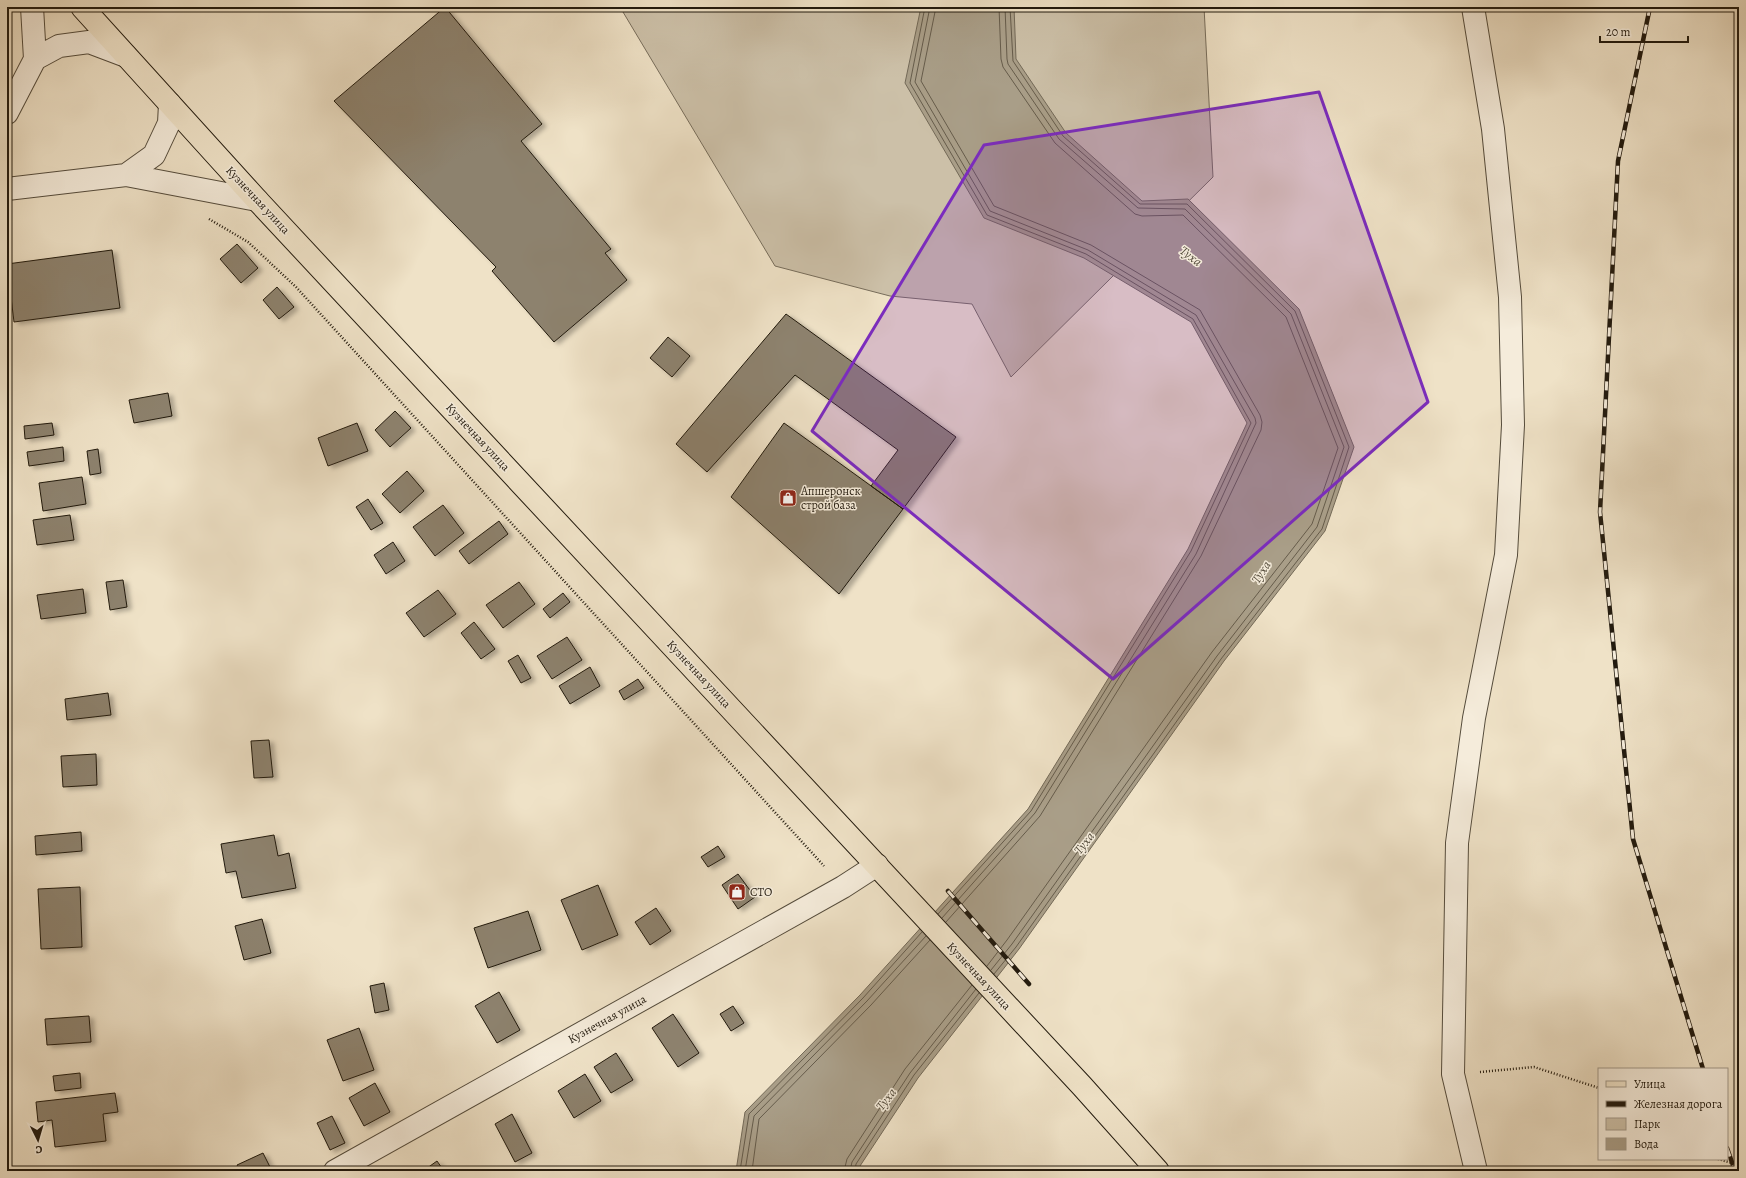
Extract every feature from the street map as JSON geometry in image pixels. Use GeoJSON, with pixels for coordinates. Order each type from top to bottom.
{"type":"FeatureCollection","features":[{"type":"Feature","properties":{"kind":"main road","name":"Кузнечная улица"},"geometry":{"type":"LineString","coordinates":[[82,7],[257,200],[877,865],[1082,1086],[1158,1171]]}},
{"type":"Feature","properties":{"kind":"street"},"geometry":{"type":"LineString","coordinates":[[7,113],[35,58],[32,7]]}},
{"type":"Feature","properties":{"kind":"street"},"geometry":{"type":"LineString","coordinates":[[1473,7],[1494,129],[1510,290],[1513,425],[1506,555],[1474,718],[1457,843],[1453,1074],[1476,1171]]}},
{"type":"Feature","properties":{"kind":"street"},"geometry":{"type":"LineString","coordinates":[[35,58],[59,46],[89,42],[126,56]]}},
{"type":"Feature","properties":{"kind":"street"},"geometry":{"type":"LineString","coordinates":[[126,175],[154,155],[169,123],[170,104]]}},
{"type":"Feature","properties":{"kind":"street"},"geometry":{"type":"LineString","coordinates":[[8,189],[126,175],[257,200]]}},
{"type":"Feature","properties":{"kind":"street","name":"Кузнечная улица"},"geometry":{"type":"LineString","coordinates":[[335,1171],[843,887],[877,865]]}},
{"type":"Feature","properties":{"kind":"path"},"geometry":{"type":"LineString","coordinates":[[203,216],[248,242],[296,287],[843,887]]}},
{"type":"Feature","properties":{"kind":"path"},"geometry":{"type":"LineString","coordinates":[[1453,1074],[1534,1067],[1598,1088]]}},
{"type":"Feature","properties":{"kind":"path"},"geometry":{"type":"LineString","coordinates":[[1722,1160],[1739,1165]]}},
{"type":"Feature","properties":{"kind":"highlighted area"},"geometry":{"type":"Polygon","coordinates":[[[1319,92],[1428,402],[1113,679],[812,431],[984,145],[1319,92]]]}},
{"type":"Feature","properties":{"kind":"green space"},"geometry":{"type":"Polygon","coordinates":[[[620,7],[1204,7],[1213,177],[1011,377],[972,304],[890,296],[775,266],[620,7]]]}},
{"type":"Feature","properties":{"kind":"water","name":"Туха"},"geometry":{"type":"Polygon","coordinates":[[[921,7],[1014,7],[1016,59],[1066,133],[1142,201],[1188,199],[1299,309],[1354,447],[1325,531],[1224,661],[1019,949],[918,1078],[858,1171],[736,1171],[745,1112],[860,995],[1028,809],[1188,549],[1247,423],[1191,322],[1084,258],[984,218],[905,83],[921,7]]]}},
{"type":"Feature","properties":{"kind":"building"},"geometry":{"type":"Polygon","coordinates":[[[445,7],[542,124],[521,141],[611,249],[605,253],[627,280],[554,342],[492,271],[496,267],[334,101],[445,7]]]}},
{"type":"Feature","properties":{"kind":"building"},"geometry":{"type":"Polygon","coordinates":[[[237,244],[258,268],[241,283],[220,259],[237,244]]]}},
{"type":"Feature","properties":{"kind":"building"},"geometry":{"type":"Polygon","coordinates":[[[112,250],[120,308],[14,322],[7,264],[112,250]]]}},
{"type":"Feature","properties":{"kind":"building"},"geometry":{"type":"Polygon","coordinates":[[[277,287],[294,307],[279,319],[263,300],[277,287]]]}},
{"type":"Feature","properties":{"kind":"building"},"geometry":{"type":"Polygon","coordinates":[[[786,314],[956,437],[903,509],[871,486],[898,450],[795,375],[707,472],[676,444],[786,314]]]}},
{"type":"Feature","properties":{"kind":"building"},"geometry":{"type":"Polygon","coordinates":[[[668,337],[690,356],[672,377],[650,358],[668,337]]]}},
{"type":"Feature","properties":{"kind":"building"},"geometry":{"type":"Polygon","coordinates":[[[168,393],[172,416],[134,423],[129,400],[168,393]]]}},
{"type":"Feature","properties":{"kind":"building"},"geometry":{"type":"Polygon","coordinates":[[[395,411],[411,428],[390,447],[375,430],[395,411]]]}},
{"type":"Feature","properties":{"kind":"building"},"geometry":{"type":"Polygon","coordinates":[[[52,423],[54,435],[25,439],[24,426],[52,423]]]}},
{"type":"Feature","properties":{"kind":"building"},"geometry":{"type":"Polygon","coordinates":[[[357,423],[368,451],[328,466],[318,438],[357,423]]]}},
{"type":"Feature","properties":{"kind":"building"},"geometry":{"type":"Polygon","coordinates":[[[784,423],[903,509],[839,594],[731,497],[784,423]]]}},
{"type":"Feature","properties":{"kind":"building"},"geometry":{"type":"Polygon","coordinates":[[[63,447],[64,461],[29,466],[27,452],[63,447]]]}},
{"type":"Feature","properties":{"kind":"building"},"geometry":{"type":"Polygon","coordinates":[[[98,449],[101,473],[90,475],[87,451],[98,449]]]}},
{"type":"Feature","properties":{"kind":"building"},"geometry":{"type":"Polygon","coordinates":[[[407,471],[424,491],[400,513],[382,494],[407,471]]]}},
{"type":"Feature","properties":{"kind":"building"},"geometry":{"type":"Polygon","coordinates":[[[82,477],[86,504],[43,511],[39,483],[82,477]]]}},
{"type":"Feature","properties":{"kind":"building"},"geometry":{"type":"Polygon","coordinates":[[[368,499],[383,523],[371,530],[356,507],[368,499]]]}},
{"type":"Feature","properties":{"kind":"building"},"geometry":{"type":"Polygon","coordinates":[[[443,505],[464,533],[435,556],[413,527],[443,505]]]}},
{"type":"Feature","properties":{"kind":"building"},"geometry":{"type":"Polygon","coordinates":[[[70,515],[74,540],[37,545],[33,520],[70,515]]]}},
{"type":"Feature","properties":{"kind":"building"},"geometry":{"type":"Polygon","coordinates":[[[499,521],[508,534],[469,564],[459,551],[499,521]]]}},
{"type":"Feature","properties":{"kind":"building"},"geometry":{"type":"Polygon","coordinates":[[[393,542],[405,561],[386,574],[374,555],[393,542]]]}},
{"type":"Feature","properties":{"kind":"building"},"geometry":{"type":"Polygon","coordinates":[[[123,580],[127,607],[110,610],[106,582],[123,580]]]}},
{"type":"Feature","properties":{"kind":"building"},"geometry":{"type":"Polygon","coordinates":[[[519,582],[535,604],[503,628],[486,605],[519,582]]]}},
{"type":"Feature","properties":{"kind":"building"},"geometry":{"type":"Polygon","coordinates":[[[83,589],[86,613],[41,619],[37,595],[83,589]]]}},
{"type":"Feature","properties":{"kind":"building"},"geometry":{"type":"Polygon","coordinates":[[[438,590],[456,614],[424,637],[406,613],[438,590]]]}},
{"type":"Feature","properties":{"kind":"building"},"geometry":{"type":"Polygon","coordinates":[[[563,593],[570,602],[550,618],[543,609],[563,593]]]}},
{"type":"Feature","properties":{"kind":"building"},"geometry":{"type":"Polygon","coordinates":[[[474,622],[495,649],[481,659],[461,633],[474,622]]]}},
{"type":"Feature","properties":{"kind":"building"},"geometry":{"type":"Polygon","coordinates":[[[567,637],[582,660],[552,679],[537,656],[567,637]]]}},
{"type":"Feature","properties":{"kind":"building"},"geometry":{"type":"Polygon","coordinates":[[[518,655],[531,678],[521,683],[508,661],[518,655]]]}},
{"type":"Feature","properties":{"kind":"building"},"geometry":{"type":"Polygon","coordinates":[[[590,667],[600,686],[570,704],[559,686],[590,667]]]}},
{"type":"Feature","properties":{"kind":"building"},"geometry":{"type":"Polygon","coordinates":[[[638,679],[644,688],[624,700],[619,691],[638,679]]]}},
{"type":"Feature","properties":{"kind":"building"},"geometry":{"type":"Polygon","coordinates":[[[108,693],[111,715],[67,720],[65,699],[108,693]]]}},
{"type":"Feature","properties":{"kind":"building"},"geometry":{"type":"Polygon","coordinates":[[[269,740],[273,777],[254,778],[251,741],[269,740]]]}},
{"type":"Feature","properties":{"kind":"building"},"geometry":{"type":"Polygon","coordinates":[[[96,754],[97,785],[63,787],[61,756],[96,754]]]}},
{"type":"Feature","properties":{"kind":"building"},"geometry":{"type":"Polygon","coordinates":[[[81,832],[82,851],[36,855],[35,836],[81,832]]]}},
{"type":"Feature","properties":{"kind":"building"},"geometry":{"type":"Polygon","coordinates":[[[274,835],[278,856],[289,853],[296,888],[242,898],[236,871],[226,873],[221,844],[274,835]]]}},
{"type":"Feature","properties":{"kind":"building"},"geometry":{"type":"Polygon","coordinates":[[[718,846],[725,857],[708,867],[701,857],[718,846]]]}},
{"type":"Feature","properties":{"kind":"building"},"geometry":{"type":"Polygon","coordinates":[[[738,874],[755,897],[738,909],[722,885],[738,874]]]}},
{"type":"Feature","properties":{"kind":"building"},"geometry":{"type":"Polygon","coordinates":[[[598,885],[618,935],[582,950],[561,900],[598,885]]]}},
{"type":"Feature","properties":{"kind":"building"},"geometry":{"type":"Polygon","coordinates":[[[80,887],[82,947],[41,949],[38,889],[80,887]]]}},
{"type":"Feature","properties":{"kind":"building"},"geometry":{"type":"Polygon","coordinates":[[[656,908],[671,931],[650,945],[635,922],[656,908]]]}},
{"type":"Feature","properties":{"kind":"building"},"geometry":{"type":"Polygon","coordinates":[[[528,911],[541,950],[488,968],[474,928],[528,911]]]}},
{"type":"Feature","properties":{"kind":"building"},"geometry":{"type":"Polygon","coordinates":[[[262,919],[271,953],[244,960],[235,926],[262,919]]]}},
{"type":"Feature","properties":{"kind":"building"},"geometry":{"type":"Polygon","coordinates":[[[384,983],[389,1010],[375,1013],[370,986],[384,983]]]}},
{"type":"Feature","properties":{"kind":"building"},"geometry":{"type":"Polygon","coordinates":[[[499,992],[520,1030],[497,1043],[475,1006],[499,992]]]}},
{"type":"Feature","properties":{"kind":"building"},"geometry":{"type":"Polygon","coordinates":[[[733,1006],[744,1023],[731,1031],[720,1014],[733,1006]]]}},
{"type":"Feature","properties":{"kind":"building"},"geometry":{"type":"Polygon","coordinates":[[[673,1014],[699,1053],[678,1067],[652,1028],[673,1014]]]}},
{"type":"Feature","properties":{"kind":"building"},"geometry":{"type":"Polygon","coordinates":[[[89,1016],[91,1042],[47,1045],[45,1019],[89,1016]]]}},
{"type":"Feature","properties":{"kind":"building"},"geometry":{"type":"Polygon","coordinates":[[[359,1028],[374,1070],[343,1081],[327,1040],[359,1028]]]}},
{"type":"Feature","properties":{"kind":"building"},"geometry":{"type":"Polygon","coordinates":[[[616,1053],[633,1080],[611,1093],[594,1067],[616,1053]]]}},
{"type":"Feature","properties":{"kind":"building"},"geometry":{"type":"Polygon","coordinates":[[[80,1073],[81,1088],[55,1091],[53,1076],[80,1073]]]}},
{"type":"Feature","properties":{"kind":"building"},"geometry":{"type":"Polygon","coordinates":[[[585,1074],[601,1101],[574,1118],[558,1091],[585,1074]]]}},
{"type":"Feature","properties":{"kind":"building"},"geometry":{"type":"Polygon","coordinates":[[[375,1083],[390,1112],[364,1126],[349,1098],[375,1083]]]}},
{"type":"Feature","properties":{"kind":"building"},"geometry":{"type":"Polygon","coordinates":[[[115,1093],[118,1112],[103,1114],[106,1141],[55,1147],[52,1120],[38,1122],[36,1102],[115,1093]]]}},
{"type":"Feature","properties":{"kind":"building"},"geometry":{"type":"Polygon","coordinates":[[[512,1114],[532,1153],[515,1162],[495,1124],[512,1114]]]}},
{"type":"Feature","properties":{"kind":"building"},"geometry":{"type":"Polygon","coordinates":[[[332,1116],[345,1143],[330,1150],[317,1123],[332,1116]]]}},
{"type":"Feature","properties":{"kind":"building"},"geometry":{"type":"Polygon","coordinates":[[[263,1153],[272,1171],[240,1171],[237,1165],[263,1153]]]}},
{"type":"Feature","properties":{"kind":"building"},"geometry":{"type":"Polygon","coordinates":[[[437,1161],[444,1171],[423,1171],[437,1161]]]}},
{"type":"Feature","properties":{"kind":"railway"},"geometry":{"type":"LineString","coordinates":[[1650,7],[1618,161],[1600,512],[1633,839],[1703,1068]]}},
{"type":"Feature","properties":{"kind":"railway"},"geometry":{"type":"LineString","coordinates":[[948,891],[1029,984]]}},
{"type":"Feature","properties":{"kind":"railway"},"geometry":{"type":"LineString","coordinates":[[1728,1151],[1735,1171]]}},
{"type":"Feature","properties":{"kind":"place","name":"Апшеронск строй база"},"geometry":{"type":"Point","coordinates":[788,498]}},
{"type":"Feature","properties":{"kind":"place","name":"СТО"},"geometry":{"type":"Point","coordinates":[737,892]}}]}
